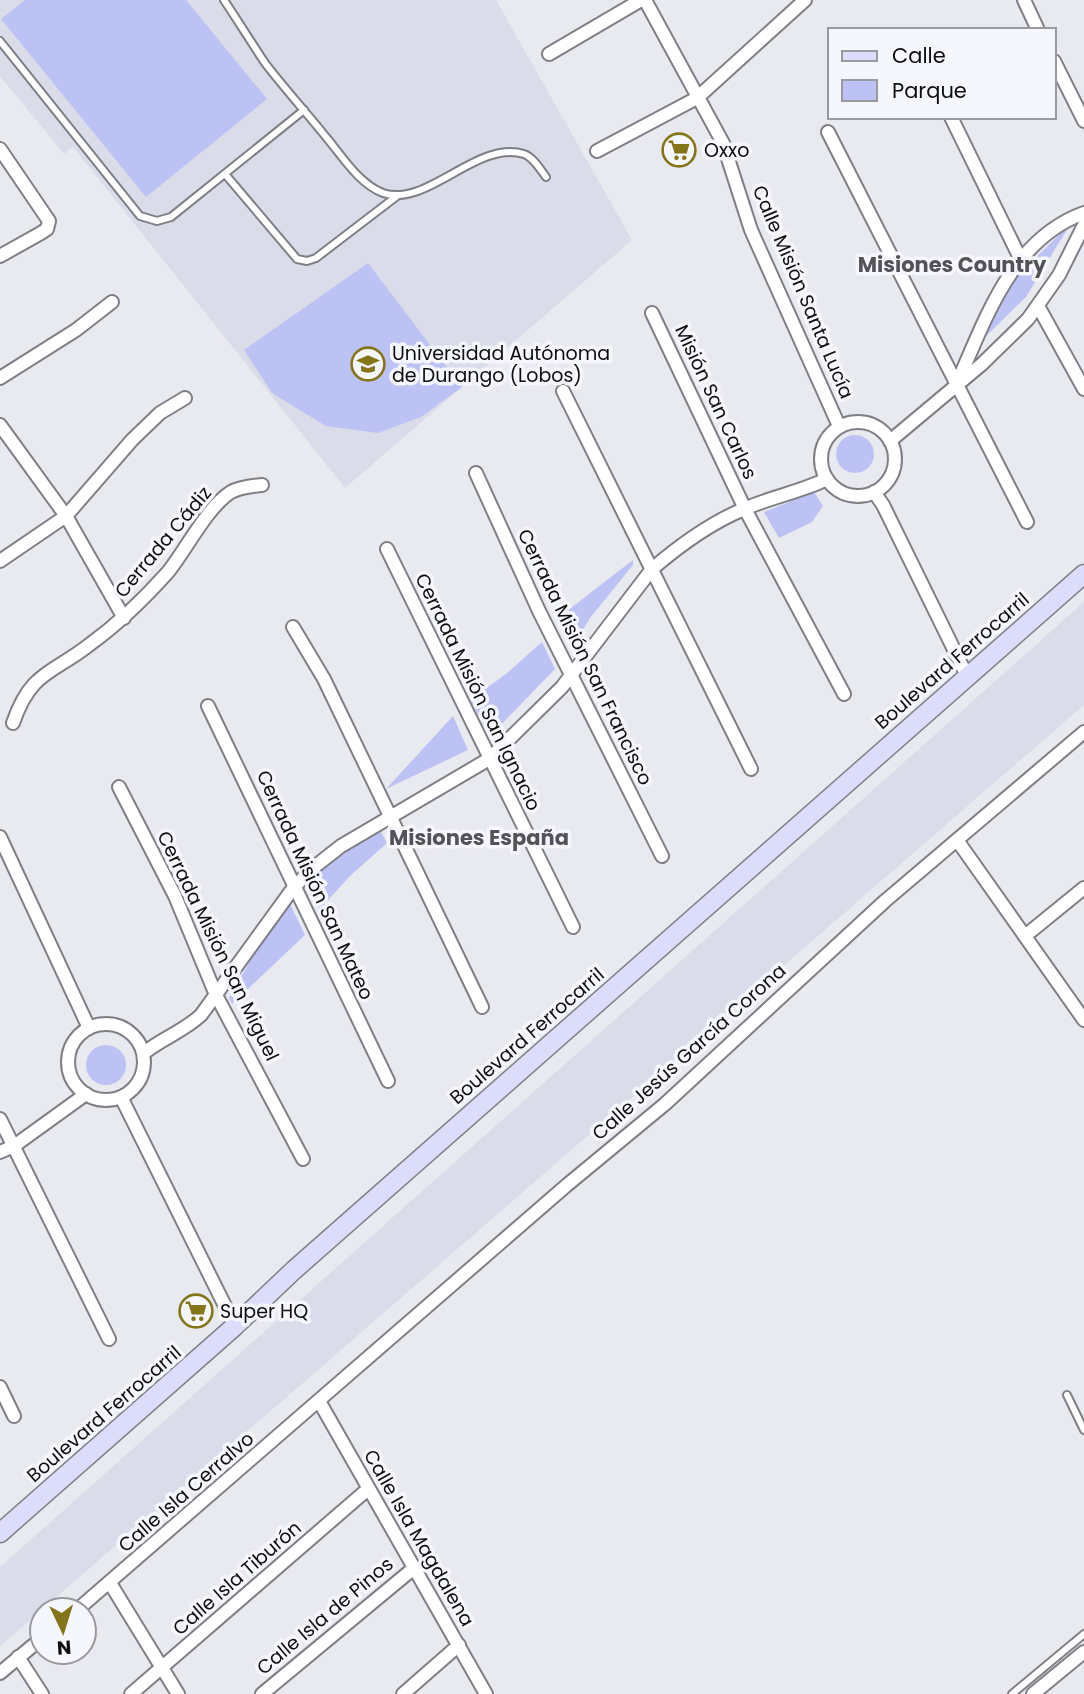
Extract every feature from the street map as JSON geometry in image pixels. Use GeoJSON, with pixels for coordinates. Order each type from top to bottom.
{"type":"FeatureCollection","features":[{"type":"Feature","properties":{"kind":"main road","name":"Boulevard Ferrocarril"},"geometry":{"type":"LineString","coordinates":[[0,1533],[235,1326],[304,1261],[1084,574]]}},
{"type":"Feature","properties":{"kind":"street"},"geometry":{"type":"LineString","coordinates":[[549,54],[643,0]]}},
{"type":"Feature","properties":{"kind":"street","name":"Calle Misión Santa Lucía"},"geometry":{"type":"LineString","coordinates":[[643,0],[723,143],[751,230],[839,426]]}},
{"type":"Feature","properties":{"kind":"street"},"geometry":{"type":"LineString","coordinates":[[597,151],[696,97],[805,0]]}},
{"type":"Feature","properties":{"kind":"street"},"geometry":{"type":"LineString","coordinates":[[1024,0],[1037,28]]}},
{"type":"Feature","properties":{"kind":"street"},"geometry":{"type":"LineString","coordinates":[[1056,65],[1084,121]]}},
{"type":"Feature","properties":{"kind":"street"},"geometry":{"type":"LineString","coordinates":[[952,119],[1021,260]]}},
{"type":"Feature","properties":{"kind":"street"},"geometry":{"type":"LineString","coordinates":[[828,132],[1027,522]]}},
{"type":"Feature","properties":{"kind":"street"},"geometry":{"type":"LineString","coordinates":[[0,149],[49,221],[47,229],[0,256]]}},
{"type":"Feature","properties":{"kind":"street"},"geometry":{"type":"LineString","coordinates":[[956,384],[1000,287],[1021,260],[1058,226],[1084,213]]}},
{"type":"Feature","properties":{"kind":"street"},"geometry":{"type":"LineString","coordinates":[[890,441],[1010,339],[1038,306],[1059,275],[1084,225]]}},
{"type":"Feature","properties":{"kind":"street"},"geometry":{"type":"LineString","coordinates":[[0,379],[76,330],[113,302]]}},
{"type":"Feature","properties":{"kind":"street"},"geometry":{"type":"LineString","coordinates":[[1038,306],[1084,389]]}},
{"type":"Feature","properties":{"kind":"street","name":"Misión San Carlos"},"geometry":{"type":"LineString","coordinates":[[652,313],[745,509],[844,694]]}},
{"type":"Feature","properties":{"kind":"street"},"geometry":{"type":"LineString","coordinates":[[564,391],[751,769]]}},
{"type":"Feature","properties":{"kind":"street"},"geometry":{"type":"LineString","coordinates":[[0,561],[66,516],[132,440],[160,413],[186,398]]}},
{"type":"Feature","properties":{"kind":"street"},"geometry":{"type":"LineString","coordinates":[[865,422],[877,427],[890,441],[895,462],[892,474],[884,485],[874,492],[862,496],[849,495],[837,489],[827,479],[822,469],[821,454],[825,441],[839,426],[865,422]]}},
{"type":"Feature","properties":{"kind":"street"},"geometry":{"type":"LineString","coordinates":[[0,425],[66,516],[124,618]]}},
{"type":"Feature","properties":{"kind":"street","name":"Cerrada Misión San Francisco"},"geometry":{"type":"LineString","coordinates":[[476,473],[539,611],[662,856]]}},
{"type":"Feature","properties":{"kind":"street"},"geometry":{"type":"LineString","coordinates":[[144,1053],[181,1032],[201,1015],[294,887],[313,868],[341,846],[489,759],[562,687],[652,569],[700,533],[745,509],[827,479]]}},
{"type":"Feature","properties":{"kind":"street","name":"Cerrada Cádiz"},"geometry":{"type":"LineString","coordinates":[[13,723],[30,688],[39,678],[86,648],[124,618],[169,571],[216,506],[231,492],[262,485]]}},
{"type":"Feature","properties":{"kind":"street"},"geometry":{"type":"LineString","coordinates":[[874,492],[883,505],[967,676]]}},
{"type":"Feature","properties":{"kind":"street","name":"Cerrada Misión San Ignacio"},"geometry":{"type":"LineString","coordinates":[[387,549],[573,927]]}},
{"type":"Feature","properties":{"kind":"street"},"geometry":{"type":"LineString","coordinates":[[293,627],[324,679],[482,1007]]}},
{"type":"Feature","properties":{"kind":"street","name":"Cerrada Misión San Mateo"},"geometry":{"type":"LineString","coordinates":[[208,706],[388,1081]]}},
{"type":"Feature","properties":{"kind":"street","name":"Calle Jesús García Corona"},"geometry":{"type":"LineString","coordinates":[[320,1401],[557,1194],[665,1104],[885,901],[1084,732]]}},
{"type":"Feature","properties":{"kind":"street","name":"Cerrada Misión San Miguel"},"geometry":{"type":"LineString","coordinates":[[119,787],[175,896],[216,995],[303,1159]]}},
{"type":"Feature","properties":{"kind":"street"},"geometry":{"type":"LineString","coordinates":[[0,837],[89,1028]]}},
{"type":"Feature","properties":{"kind":"street"},"geometry":{"type":"LineString","coordinates":[[957,840],[1084,1020]]}},
{"type":"Feature","properties":{"kind":"street"},"geometry":{"type":"LineString","coordinates":[[1025,936],[1084,888]]}},
{"type":"Feature","properties":{"kind":"street"},"geometry":{"type":"LineString","coordinates":[[103,1024],[116,1025],[138,1040],[144,1053],[140,1079],[132,1090],[121,1097],[102,1099],[86,1094],[71,1079],[68,1056],[72,1043],[89,1028],[103,1024]]}},
{"type":"Feature","properties":{"kind":"street"},"geometry":{"type":"LineString","coordinates":[[0,1152],[15,1146],[86,1094]]}},
{"type":"Feature","properties":{"kind":"street"},"geometry":{"type":"LineString","coordinates":[[121,1097],[235,1326]]}},
{"type":"Feature","properties":{"kind":"street"},"geometry":{"type":"LineString","coordinates":[[0,1119],[108,1339]]}},
{"type":"Feature","properties":{"kind":"street"},"geometry":{"type":"LineString","coordinates":[[0,1387],[14,1416]]}},
{"type":"Feature","properties":{"kind":"street","name":"Calle Isla Magdalena"},"geometry":{"type":"LineString","coordinates":[[320,1401],[486,1694]]}},
{"type":"Feature","properties":{"kind":"street","name":"Calle Isla Cerralvo"},"geometry":{"type":"LineString","coordinates":[[94,1596],[320,1401]]}},
{"type":"Feature","properties":{"kind":"street","name":"Calle Isla Tiburón"},"geometry":{"type":"LineString","coordinates":[[131,1694],[368,1489]]}},
{"type":"Feature","properties":{"kind":"street","name":"Calle Isla de Pinos"},"geometry":{"type":"LineString","coordinates":[[262,1694],[414,1567]]}},
{"type":"Feature","properties":{"kind":"street"},"geometry":{"type":"LineString","coordinates":[[110,1583],[178,1694]]}},
{"type":"Feature","properties":{"kind":"street"},"geometry":{"type":"LineString","coordinates":[[402,1694],[459,1645]]}},
{"type":"Feature","properties":{"kind":"street"},"geometry":{"type":"LineString","coordinates":[[0,1673],[28,1649]]}},
{"type":"Feature","properties":{"kind":"street"},"geometry":{"type":"LineString","coordinates":[[1033,1694],[1084,1653]]}},
{"type":"Feature","properties":{"kind":"street"},"geometry":{"type":"LineString","coordinates":[[18,1657],[43,1694]]}},
{"type":"Feature","properties":{"kind":"lane"},"geometry":{"type":"LineString","coordinates":[[224,0],[266,64],[366,183],[382,192],[397,196]]}},
{"type":"Feature","properties":{"kind":"lane"},"geometry":{"type":"LineString","coordinates":[[0,41],[140,216],[157,221],[172,217],[304,110]]}},
{"type":"Feature","properties":{"kind":"lane"},"geometry":{"type":"LineString","coordinates":[[225,174],[297,259],[307,261],[316,258],[397,196],[430,186],[478,160],[497,155],[523,154],[531,159],[546,177]]}},
{"type":"Feature","properties":{"kind":"lane"},"geometry":{"type":"LineString","coordinates":[[1067,1395],[1084,1430]]}},
{"type":"Feature","properties":{"kind":"lane"},"geometry":{"type":"LineString","coordinates":[[1012,1694],[1084,1634]]}},
{"type":"Feature","properties":{"kind":"shaded area","name":"Universidad Autónoma de Durango (Lobos)"},"geometry":{"type":"Polygon","coordinates":[[[0,0],[496,0],[632,240],[345,488],[73,147],[64,154],[0,76],[0,0]]]}},
{"type":"Feature","properties":{"kind":"shaded area"},"geometry":{"type":"Polygon","coordinates":[[[1084,602],[1084,705],[58,1596],[28,1596],[28,1622],[0,1646],[0,1567],[1084,602]]]}},
{"type":"Feature","properties":{"kind":"green space"},"geometry":{"type":"Polygon","coordinates":[[[25,0],[186,0],[267,99],[146,197],[1,19],[25,0]]]}},
{"type":"Feature","properties":{"kind":"green space"},"geometry":{"type":"Polygon","coordinates":[[[1071,223],[1026,297],[979,343],[1012,281],[1071,223]]]}},
{"type":"Feature","properties":{"kind":"green space"},"geometry":{"type":"Polygon","coordinates":[[[368,263],[462,387],[421,417],[378,433],[326,426],[272,393],[244,350],[368,263]]]}},
{"type":"Feature","properties":{"kind":"green space"},"geometry":{"type":"Polygon","coordinates":[[[855,435],[869,440],[874,454],[869,468],[855,473],[841,468],[836,454],[841,440],[855,435]]]}},
{"type":"Feature","properties":{"kind":"green space"},"geometry":{"type":"Polygon","coordinates":[[[814,492],[823,506],[812,522],[779,538],[764,512],[814,492]]]}},
{"type":"Feature","properties":{"kind":"green space"},"geometry":{"type":"Polygon","coordinates":[[[633,560],[633,565],[590,618],[572,648],[558,618],[633,560]]]}},
{"type":"Feature","properties":{"kind":"green space"},"geometry":{"type":"Polygon","coordinates":[[[542,642],[555,669],[490,736],[470,700],[506,674],[542,642]]]}},
{"type":"Feature","properties":{"kind":"green space"},"geometry":{"type":"Polygon","coordinates":[[[453,716],[468,750],[386,789],[453,716]]]}},
{"type":"Feature","properties":{"kind":"green space"},"geometry":{"type":"Polygon","coordinates":[[[381,832],[387,843],[350,876],[319,910],[308,882],[339,854],[381,832]]]}},
{"type":"Feature","properties":{"kind":"green space"},"geometry":{"type":"Polygon","coordinates":[[[290,904],[305,935],[232,1004],[229,998],[258,947],[290,904]]]}},
{"type":"Feature","properties":{"kind":"green space"},"geometry":{"type":"Polygon","coordinates":[[[106,1045],[120,1051],[126,1065],[120,1079],[106,1085],[92,1079],[86,1065],[92,1051],[106,1045]]]}},
{"type":"Feature","properties":{"kind":"place","name":"Oxxo"},"geometry":{"type":"Point","coordinates":[679,150]}},
{"type":"Feature","properties":{"kind":"place","name":"Universidad Autónoma de Durango (Lobos)"},"geometry":{"type":"Point","coordinates":[368,364]}},
{"type":"Feature","properties":{"kind":"place","name":"Super HQ"},"geometry":{"type":"Point","coordinates":[196,1311]}},
{"type":"Feature","properties":{"kind":"district","name":"Misiones Country"},"geometry":{"type":"Point","coordinates":[952,264]}},
{"type":"Feature","properties":{"kind":"district","name":"Misiones España"},"geometry":{"type":"Point","coordinates":[479,837]}}]}
